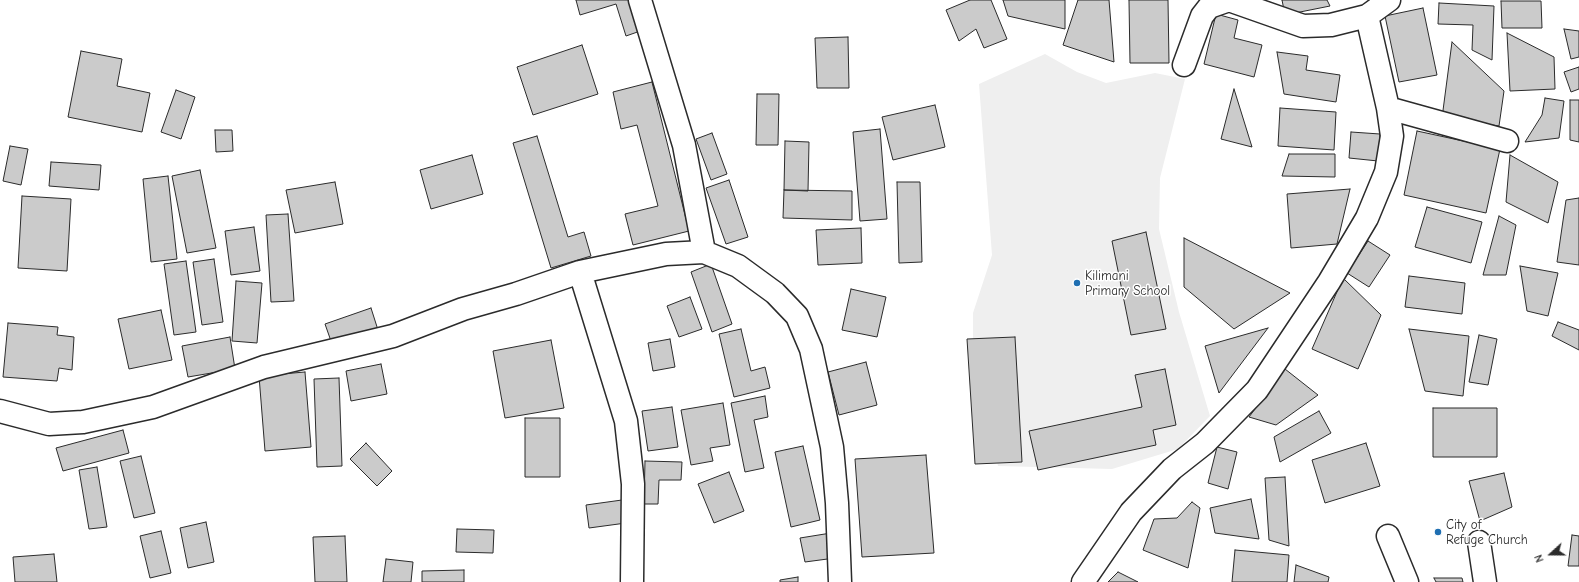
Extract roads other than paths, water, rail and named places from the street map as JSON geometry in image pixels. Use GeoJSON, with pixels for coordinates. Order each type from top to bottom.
{"type":"FeatureCollection","features":[{"type":"Feature","properties":{"kind":"street"},"geometry":{"type":"LineString","coordinates":[[640,0],[684,145],[704,252]]}},
{"type":"Feature","properties":{"kind":"street"},"geometry":{"type":"LineString","coordinates":[[1184,65],[1202,16],[1209,6],[1229,0],[1303,26],[1331,25],[1367,16],[1389,0]]}},
{"type":"Feature","properties":{"kind":"street"},"geometry":{"type":"LineString","coordinates":[[1083,582],[1131,512],[1172,469],[1205,443],[1258,390],[1330,282],[1367,218],[1386,172],[1392,136],[1388,108],[1367,16]]}},
{"type":"Feature","properties":{"kind":"street"},"geometry":{"type":"LineString","coordinates":[[1388,108],[1507,141]]}},
{"type":"Feature","properties":{"kind":"street"},"geometry":{"type":"LineString","coordinates":[[0,411],[49,424],[83,422],[153,407],[264,368],[393,336],[463,309],[516,294],[580,272],[666,254],[704,252],[738,266],[775,293],[797,316],[812,349],[832,447],[838,503],[840,582]]}},
{"type":"Feature","properties":{"kind":"street"},"geometry":{"type":"LineString","coordinates":[[580,272],[626,421],[633,484],[632,582]]}},
{"type":"Feature","properties":{"kind":"street"},"geometry":{"type":"LineString","coordinates":[[1388,536],[1407,582]]}},
{"type":"Feature","properties":{"kind":"street"},"geometry":{"type":"LineString","coordinates":[[1479,542],[1485,582]]}},
{"type":"Feature","properties":{"kind":"place","name":"Kilimani Primary School"},"geometry":{"type":"Point","coordinates":[1077,283]}},
{"type":"Feature","properties":{"kind":"place","name":"City of Refuge Church"},"geometry":{"type":"Point","coordinates":[1438,532]}}]}
